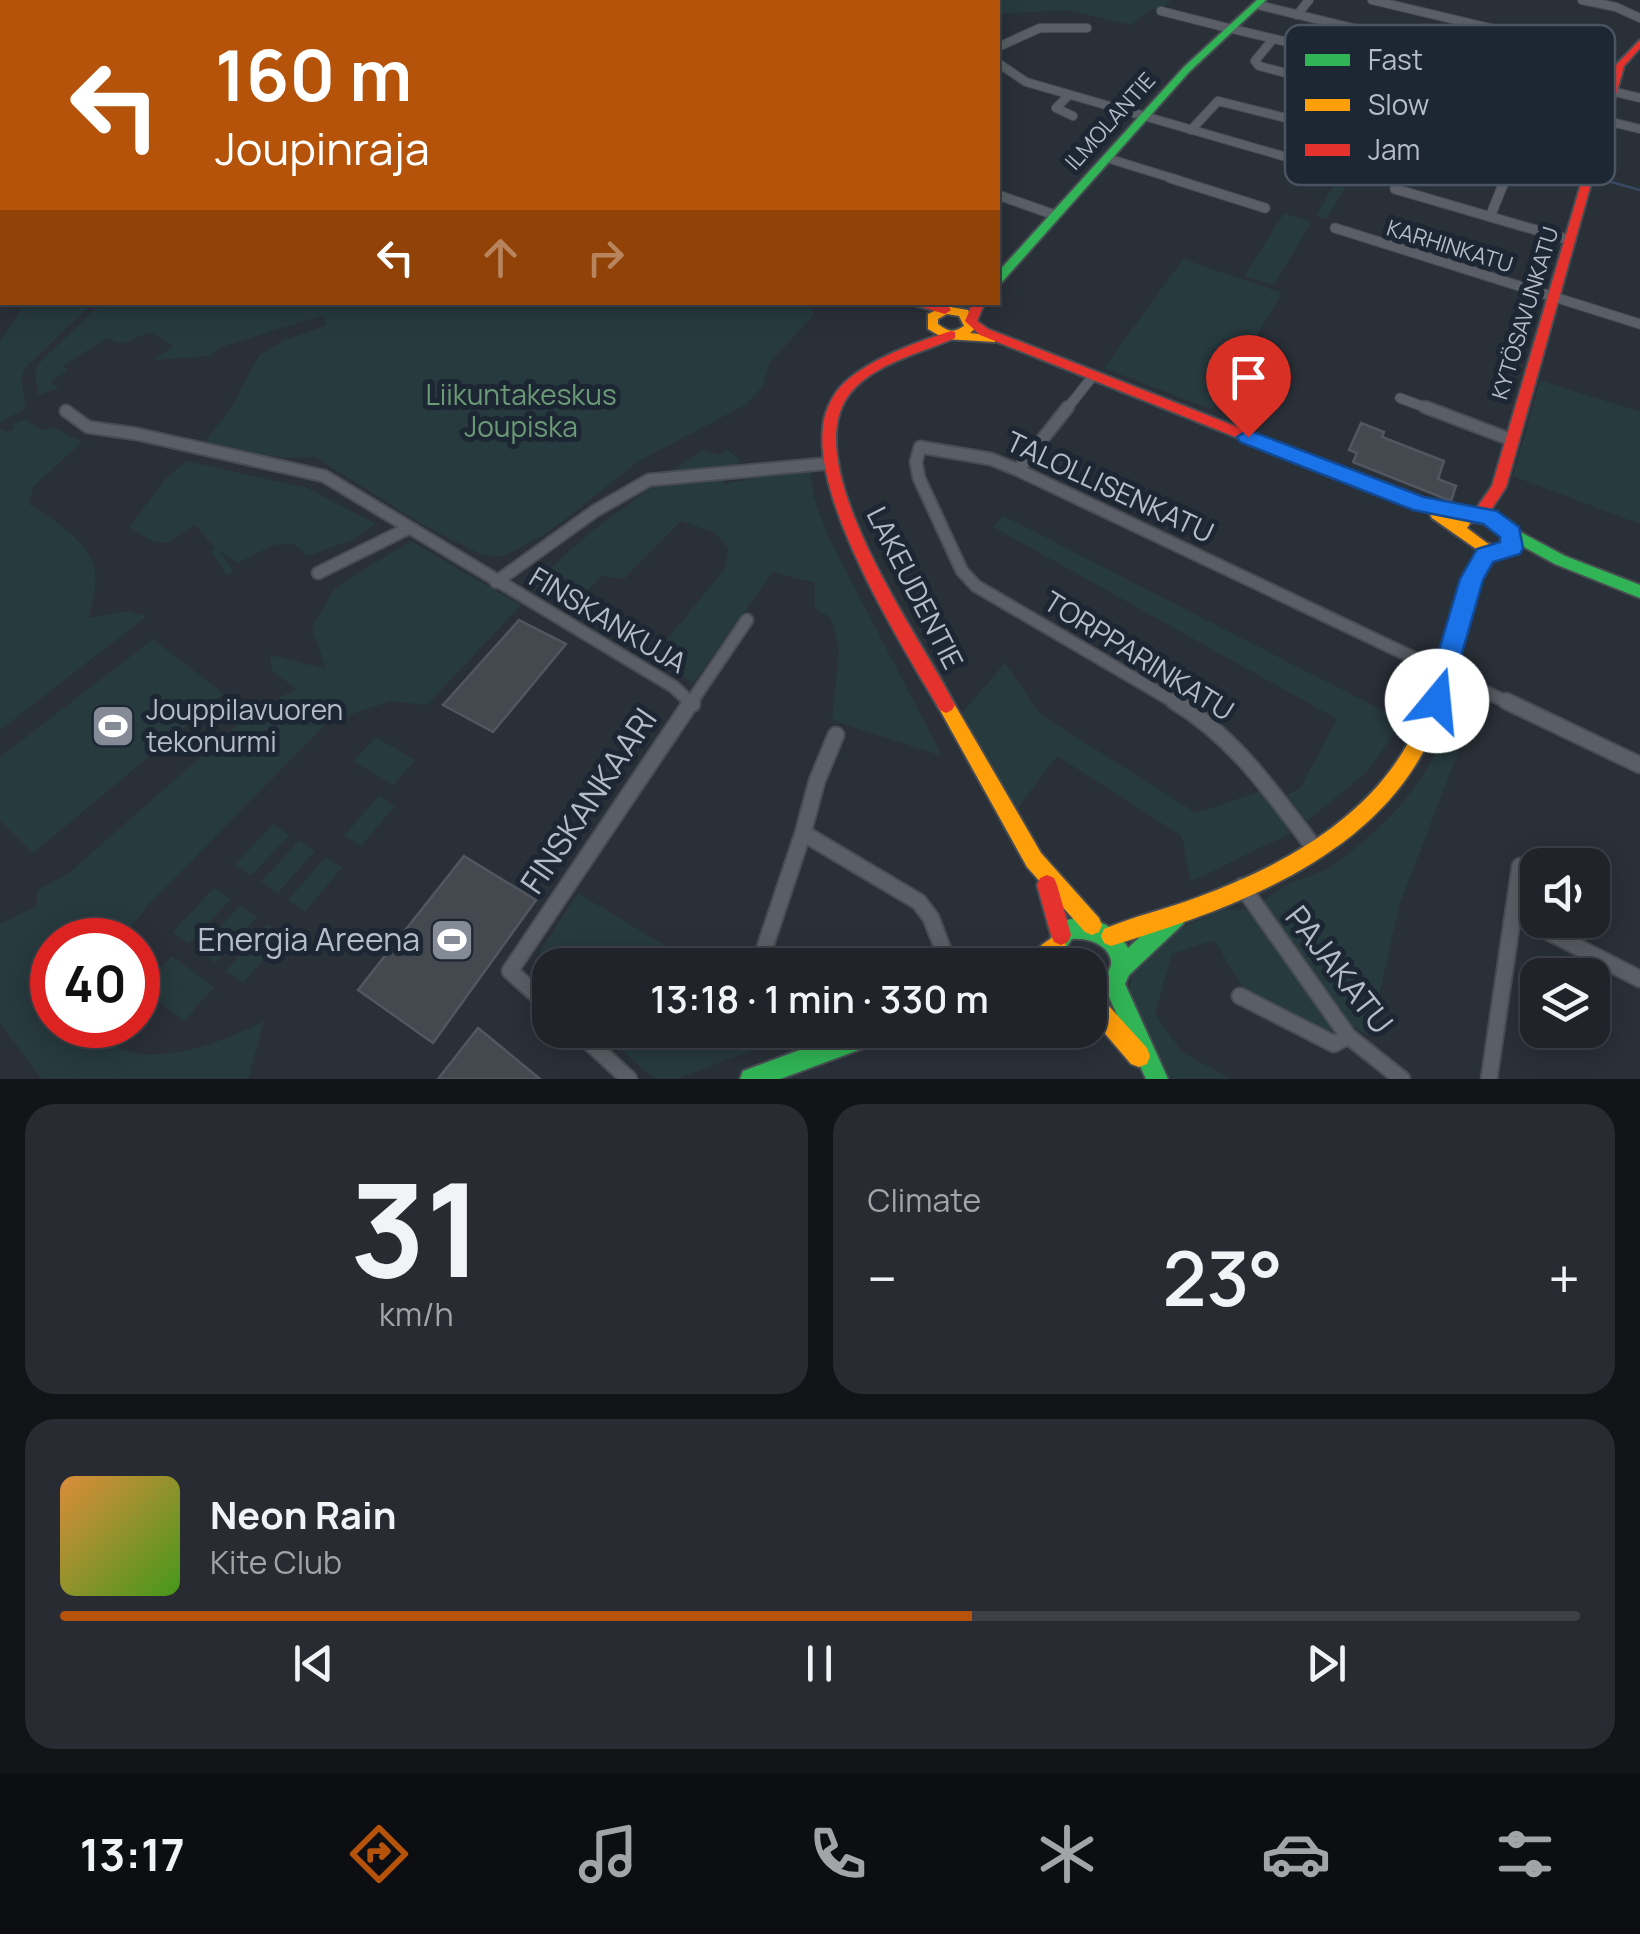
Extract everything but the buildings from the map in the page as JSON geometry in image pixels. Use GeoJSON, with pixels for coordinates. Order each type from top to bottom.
{"type":"FeatureCollection","features":[{"type":"Feature","properties":{"kind":"street"},"geometry":{"type":"LineString","coordinates":[[1297,14],[1309,0]]}},
{"type":"Feature","properties":{"kind":"street"},"geometry":{"type":"LineString","coordinates":[[1372,0],[1477,25]]}},
{"type":"Feature","properties":{"kind":"street"},"geometry":{"type":"LineString","coordinates":[[1582,0],[1616,7],[1640,18]]}},
{"type":"Feature","properties":{"kind":"street"},"geometry":{"type":"LineString","coordinates":[[1260,3],[1343,25]]}},
{"type":"Feature","properties":{"kind":"street","name":"ILMOLANTIE"},"geometry":{"type":"LineString","coordinates":[[1000,277],[1196,61],[1260,3]]}},
{"type":"Feature","properties":{"kind":"street"},"geometry":{"type":"LineString","coordinates":[[1161,11],[1285,42]]}},
{"type":"Feature","properties":{"kind":"street"},"geometry":{"type":"LineString","coordinates":[[1000,45],[1008,38],[1055,26],[1087,28]]}},
{"type":"Feature","properties":{"kind":"street"},"geometry":{"type":"LineString","coordinates":[[1272,39],[1254,61],[1285,73]]}},
{"type":"Feature","properties":{"kind":"street","name":"KYTÖSAVUNKATU"},"geometry":{"type":"LineString","coordinates":[[1615,84],[1623,59],[1640,43]]}},
{"type":"Feature","properties":{"kind":"street"},"geometry":{"type":"LineString","coordinates":[[1000,64],[1026,82],[1285,157]]}},
{"type":"Feature","properties":{"kind":"street"},"geometry":{"type":"LineString","coordinates":[[1615,91],[1640,98]]}},
{"type":"Feature","properties":{"kind":"street"},"geometry":{"type":"LineString","coordinates":[[1069,95],[1056,108],[1073,116]]}},
{"type":"Feature","properties":{"kind":"street"},"geometry":{"type":"LineString","coordinates":[[1191,130],[1218,100],[1285,117]]}},
{"type":"Feature","properties":{"kind":"street"},"geometry":{"type":"LineString","coordinates":[[1615,124],[1640,130]]}},
{"type":"Feature","properties":{"kind":"street"},"geometry":{"type":"LineString","coordinates":[[1107,158],[1265,208]]}},
{"type":"Feature","properties":{"kind":"street"},"geometry":{"type":"LineString","coordinates":[[1490,217],[1503,185]]}},
{"type":"Feature","properties":{"kind":"street","name":"KYTÖSAVUNKATU"},"geometry":{"type":"LineString","coordinates":[[1464,534],[1463,518],[1477,515],[1499,487],[1586,185]]}},
{"type":"Feature","properties":{"kind":"street"},"geometry":{"type":"LineString","coordinates":[[1395,190],[1570,240]]}},
{"type":"Feature","properties":{"kind":"street"},"geometry":{"type":"LineString","coordinates":[[1000,196],[1056,215]]}},
{"type":"Feature","properties":{"kind":"street","name":"KARHINKATU"},"geometry":{"type":"LineString","coordinates":[[1335,228],[1640,324]]}},
{"type":"Feature","properties":{"kind":"street"},"geometry":{"type":"LineString","coordinates":[[911,305],[932,323],[1019,346],[1421,504],[1477,515],[1560,560],[1640,592]]}},
{"type":"Feature","properties":{"kind":"street"},"geometry":{"type":"LineString","coordinates":[[923,305],[948,310],[963,329]]}},
{"type":"Feature","properties":{"kind":"street"},"geometry":{"type":"LineString","coordinates":[[919,351],[932,323],[948,310],[965,305]]}},
{"type":"Feature","properties":{"kind":"street"},"geometry":{"type":"LineString","coordinates":[[963,329],[974,305]]}},
{"type":"Feature","properties":{"kind":"street","name":"LAKEUDENTIE"},"geometry":{"type":"LineString","coordinates":[[963,329],[857,379],[844,389],[829,418],[833,464],[848,515],[873,573],[1042,872],[1092,925],[1111,936]]}},
{"type":"Feature","properties":{"kind":"street"},"geometry":{"type":"LineString","coordinates":[[1018,470],[1093,376]]}},
{"type":"Feature","properties":{"kind":"street"},"geometry":{"type":"LineString","coordinates":[[1400,398],[1512,440]]}},
{"type":"Feature","properties":{"kind":"street","name":"FINSKANKUJA"},"geometry":{"type":"LineString","coordinates":[[66,412],[88,426],[324,476],[659,678],[692,704]]}},
{"type":"Feature","properties":{"kind":"street","name":"TALOLLISENKATU"},"geometry":{"type":"LineString","coordinates":[[1006,604],[976,586],[962,571],[930,506],[916,462],[920,446],[991,458],[1640,765]]}},
{"type":"Feature","properties":{"kind":"street"},"geometry":{"type":"LineString","coordinates":[[496,582],[595,511],[648,480],[833,464]]}},
{"type":"Feature","properties":{"kind":"street","name":"KYTÖSAVUNKATU"},"geometry":{"type":"LineString","coordinates":[[1499,487],[1508,530]]}},
{"type":"Feature","properties":{"kind":"street"},"geometry":{"type":"LineString","coordinates":[[1421,504],[1464,534],[1499,552],[1560,560]]}},
{"type":"Feature","properties":{"kind":"street"},"geometry":{"type":"LineString","coordinates":[[318,573],[408,528]]}},
{"type":"Feature","properties":{"kind":"street"},"geometry":{"type":"LineString","coordinates":[[1123,967],[1111,936],[1178,914],[1242,886],[1316,850],[1367,814],[1399,777],[1418,746],[1446,673],[1472,579],[1485,555],[1514,544],[1508,530]]}},
{"type":"Feature","properties":{"kind":"street"},"geometry":{"type":"LineString","coordinates":[[1464,534],[1472,579]]}},
{"type":"Feature","properties":{"kind":"street","name":"TORPPARINKATU"},"geometry":{"type":"LineString","coordinates":[[1006,604],[1212,726],[1238,749],[1316,850]]}},
{"type":"Feature","properties":{"kind":"street","name":"FINSKANKAARI"},"geometry":{"type":"LineString","coordinates":[[532,991],[510,971],[747,620]]}},
{"type":"Feature","properties":{"kind":"street"},"geometry":{"type":"LineString","coordinates":[[765,948],[804,834],[817,780],[836,735]]}},
{"type":"Feature","properties":{"kind":"street"},"geometry":{"type":"LineString","coordinates":[[804,834],[919,902],[931,918],[942,948]]}},
{"type":"Feature","properties":{"kind":"street"},"geometry":{"type":"LineString","coordinates":[[1489,1079],[1520,866]]}},
{"type":"Feature","properties":{"kind":"street","name":"LAKEUDENTIE"},"geometry":{"type":"LineString","coordinates":[[1042,872],[1059,948]]}},
{"type":"Feature","properties":{"kind":"street","name":"PAJAKATU"},"geometry":{"type":"LineString","coordinates":[[1242,886],[1348,1036],[1402,1079]]}},
{"type":"Feature","properties":{"kind":"street"},"geometry":{"type":"LineString","coordinates":[[1107,990],[1115,986],[1123,967],[1178,914]]}},
{"type":"Feature","properties":{"kind":"street"},"geometry":{"type":"LineString","coordinates":[[1515,915],[1640,979]]}},
{"type":"Feature","properties":{"kind":"street"},"geometry":{"type":"LineString","coordinates":[[1052,948],[1074,925],[1092,925]]}},
{"type":"Feature","properties":{"kind":"street"},"geometry":{"type":"LineString","coordinates":[[1115,986],[1155,1077]]}},
{"type":"Feature","properties":{"kind":"street"},"geometry":{"type":"LineString","coordinates":[[1240,996],[1334,1044],[1348,1036]]}},
{"type":"Feature","properties":{"kind":"street"},"geometry":{"type":"LineString","coordinates":[[1107,1018],[1155,1077]]}},
{"type":"Feature","properties":{"kind":"street"},"geometry":{"type":"LineString","coordinates":[[596,1048],[630,1079]]}},
{"type":"Feature","properties":{"kind":"street"},"geometry":{"type":"LineString","coordinates":[[750,1079],[834,1048]]}},
{"type":"Feature","properties":{"kind":"green space"},"geometry":{"type":"Polygon","coordinates":[[[1000,0],[1171,0],[1162,9],[1149,10],[1131,25],[1068,10],[1000,14],[1000,0]]]}},
{"type":"Feature","properties":{"kind":"green space"},"geometry":{"type":"Polygon","coordinates":[[[1334,185],[1346,185],[1327,219],[1316,216],[1334,185]]]}},
{"type":"Feature","properties":{"kind":"green space"},"geometry":{"type":"Polygon","coordinates":[[[1284,213],[1311,222],[1274,285],[1244,276],[1284,213]]]}},
{"type":"Feature","properties":{"kind":"green space"},"geometry":{"type":"Polygon","coordinates":[[[1183,259],[1282,293],[1212,410],[1104,368],[1183,259]]]}},
{"type":"Feature","properties":{"kind":"green space"},"geometry":{"type":"Polygon","coordinates":[[[25,305],[91,305],[26,367],[21,378],[26,408],[0,423],[0,341],[25,305]]]}},
{"type":"Feature","properties":{"kind":"green space","name":"Liikuntakeskus Joupiska"},"geometry":{"type":"Polygon","coordinates":[[[804,305],[814,315],[770,362],[762,387],[747,404],[639,461],[549,532],[504,556],[482,555],[425,526],[315,457],[287,458],[201,446],[228,413],[259,355],[283,341],[325,326],[324,315],[218,348],[211,356],[153,360],[174,346],[149,332],[123,344],[108,338],[62,366],[68,370],[50,382],[59,388],[38,395],[35,371],[42,360],[97,307],[804,305]]]}},
{"type":"Feature","properties":{"kind":"green space"},"geometry":{"type":"Polygon","coordinates":[[[1540,380],[1640,412],[1640,524],[1513,476],[1540,380]]]}},
{"type":"Feature","properties":{"kind":"green space"},"geometry":{"type":"Polygon","coordinates":[[[25,419],[42,430],[54,428],[82,442],[33,487],[29,504],[78,540],[91,560],[96,582],[89,618],[126,611],[147,616],[0,730],[0,429],[7,432],[25,419]]]}},
{"type":"Feature","properties":{"kind":"green space"},"geometry":{"type":"Polygon","coordinates":[[[727,449],[740,460],[722,485],[810,470],[814,498],[828,536],[942,756],[832,720],[839,650],[831,618],[815,608],[815,583],[773,572],[693,683],[653,657],[726,567],[728,548],[715,533],[681,521],[624,579],[601,576],[571,606],[533,584],[591,532],[701,450],[720,455],[727,449]]]}},
{"type":"Feature","properties":{"kind":"green space"},"geometry":{"type":"Polygon","coordinates":[[[187,461],[307,488],[376,524],[352,540],[308,556],[294,544],[273,545],[238,563],[219,551],[234,571],[227,575],[211,551],[215,548],[195,525],[166,543],[150,540],[129,527],[168,476],[187,461]]]}},
{"type":"Feature","properties":{"kind":"green space"},"geometry":{"type":"Polygon","coordinates":[[[1004,516],[1403,721],[1368,771],[1307,821],[1287,795],[1300,788],[1337,719],[993,527],[1004,516]]]}},
{"type":"Feature","properties":{"kind":"green space"},"geometry":{"type":"Polygon","coordinates":[[[410,541],[521,605],[427,705],[391,701],[343,717],[337,713],[138,918],[30,918],[30,1048],[122,1048],[148,1054],[172,1053],[221,1040],[264,1021],[248,1079],[42,1079],[0,1023],[0,924],[37,906],[37,891],[69,873],[254,710],[297,689],[272,671],[270,655],[326,669],[312,628],[335,588],[410,541]]]}},
{"type":"Feature","properties":{"kind":"green space","name":"Jouppilavuoren tekonurmi"},"geometry":{"type":"Polygon","coordinates":[[[153,639],[224,694],[33,853],[0,820],[0,757],[153,639]]]}},
{"type":"Feature","properties":{"kind":"green space"},"geometry":{"type":"Polygon","coordinates":[[[1005,663],[1040,714],[1196,813],[1264,790],[1295,831],[1190,882],[1182,836],[1057,756],[1017,809],[962,713],[1005,663]]]}},
{"type":"Feature","properties":{"kind":"green space"},"geometry":{"type":"Polygon","coordinates":[[[1461,687],[1475,692],[1458,753],[1400,903],[1370,1036],[1350,1025],[1333,1036],[1246,992],[1214,940],[1172,954],[1155,1014],[1182,1052],[1231,1079],[1171,1079],[1135,1015],[1130,988],[1137,964],[1157,944],[1185,926],[1224,910],[1255,906],[1285,886],[1327,868],[1358,846],[1414,787],[1441,742],[1461,687]]]}},
{"type":"Feature","properties":{"kind":"green space"},"geometry":{"type":"Polygon","coordinates":[[[376,737],[415,760],[393,785],[353,761],[376,737]]]}},
{"type":"Feature","properties":{"kind":"green space"},"geometry":{"type":"Polygon","coordinates":[[[379,796],[395,806],[361,846],[344,836],[379,796]]]}},
{"type":"Feature","properties":{"kind":"green space"},"geometry":{"type":"Polygon","coordinates":[[[273,824],[289,835],[251,876],[235,865],[273,824]]]}},
{"type":"Feature","properties":{"kind":"green space"},"geometry":{"type":"Polygon","coordinates":[[[299,840],[315,851],[278,893],[261,882],[299,840]]]}},
{"type":"Feature","properties":{"kind":"green space"},"geometry":{"type":"Polygon","coordinates":[[[326,857],[342,868],[305,911],[288,900],[326,857]]]}},
{"type":"Feature","properties":{"kind":"green space"},"geometry":{"type":"Polygon","coordinates":[[[214,888],[231,899],[189,944],[173,932],[214,888]]]}},
{"type":"Feature","properties":{"kind":"green space"},"geometry":{"type":"Polygon","coordinates":[[[578,893],[669,948],[542,948],[578,893]]]}},
{"type":"Feature","properties":{"kind":"green space"},"geometry":{"type":"Polygon","coordinates":[[[240,905],[257,917],[216,963],[199,951],[240,905]]]}},
{"type":"Feature","properties":{"kind":"green space"},"geometry":{"type":"Polygon","coordinates":[[[267,924],[284,936],[243,983],[226,971],[267,924]]]}},
{"type":"Feature","properties":{"kind":"green space"},"geometry":{"type":"Polygon","coordinates":[[[172,956],[214,987],[184,1021],[160,1003],[160,969],[172,956]]]}},
{"type":"Feature","properties":{"kind":"green space"},"geometry":{"type":"Polygon","coordinates":[[[618,1048],[758,1048],[677,1079],[655,1079],[618,1048]]]}},
{"type":"Feature","properties":{"kind":"waterway"},"geometry":{"type":"LineString","coordinates":[[1615,183],[1640,190]]}},
{"type":"Feature","properties":{"kind":"traffic: fast"},"geometry":{"type":"LineString","coordinates":[[1000,277],[1187,69],[1262,0]]}},
{"type":"Feature","properties":{"kind":"traffic: fast"},"geometry":{"type":"LineString","coordinates":[[1511,533],[1560,560],[1640,592]]}},
{"type":"Feature","properties":{"kind":"traffic: fast"},"geometry":{"type":"LineString","coordinates":[[1123,967],[1176,917]]}},
{"type":"Feature","properties":{"kind":"traffic: fast"},"geometry":{"type":"LineString","coordinates":[[1056,948],[1067,929],[1101,932],[1119,952],[1121,965],[1107,988]]}},
{"type":"Feature","properties":{"kind":"traffic: fast"},"geometry":{"type":"LineString","coordinates":[[1115,986],[1157,1079]]}},
{"type":"Feature","properties":{"kind":"traffic: fast"},"geometry":{"type":"LineString","coordinates":[[751,1079],[835,1048]]}},
{"type":"Feature","properties":{"kind":"traffic: slow"},"geometry":{"type":"LineString","coordinates":[[959,335],[971,327],[964,313],[945,310],[932,317],[932,326],[945,335],[991,339]]}},
{"type":"Feature","properties":{"kind":"traffic: slow"},"geometry":{"type":"LineString","coordinates":[[1437,514],[1491,551],[1500,553],[1514,544],[1507,530],[1490,519],[1467,516],[1460,527]]}},
{"type":"Feature","properties":{"kind":"traffic: slow"},"geometry":{"type":"LineString","coordinates":[[1111,936],[1249,886],[1339,835],[1376,802],[1407,765],[1428,722],[1460,610],[1491,552]]}},
{"type":"Feature","properties":{"kind":"traffic: slow"},"geometry":{"type":"LineString","coordinates":[[946,705],[1034,860],[1092,925]]}},
{"type":"Feature","properties":{"kind":"traffic: slow"},"geometry":{"type":"LineString","coordinates":[[1107,1019],[1139,1056]]}},
{"type":"Feature","properties":{"kind":"traffic: jam"},"geometry":{"type":"LineString","coordinates":[[1615,82],[1620,65],[1640,43]]}},
{"type":"Feature","properties":{"kind":"traffic: jam"},"geometry":{"type":"LineString","coordinates":[[1480,515],[1499,487],[1586,185]]}},
{"type":"Feature","properties":{"kind":"traffic: jam"},"geometry":{"type":"LineString","coordinates":[[924,305],[945,310]]}},
{"type":"Feature","properties":{"kind":"traffic: jam"},"geometry":{"type":"LineString","coordinates":[[971,321],[978,305]]}},
{"type":"Feature","properties":{"kind":"traffic: jam"},"geometry":{"type":"LineString","coordinates":[[972,323],[984,332],[1421,505],[1473,514]]}},
{"type":"Feature","properties":{"kind":"traffic: jam"},"geometry":{"type":"LineString","coordinates":[[946,705],[862,553],[832,465],[829,427],[839,398],[861,376],[951,335]]}},
{"type":"Feature","properties":{"kind":"traffic: jam"},"geometry":{"type":"LineString","coordinates":[[1047,885],[1061,935]]}},
{"type":"Feature","properties":{"kind":"place","name":"Jouppilavuoren tekonurmi"},"geometry":{"type":"Point","coordinates":[113,726]}},
{"type":"Feature","properties":{"kind":"place","name":"Energia Areena"},"geometry":{"type":"Point","coordinates":[452,940]}},
{"type":"Feature","properties":{"kind":"route"},"geometry":{"type":"LineString","coordinates":[[1248,437],[1421,504],[1498,520],[1511,533],[1512,548],[1485,555],[1472,579],[1437,701]]}}]}
